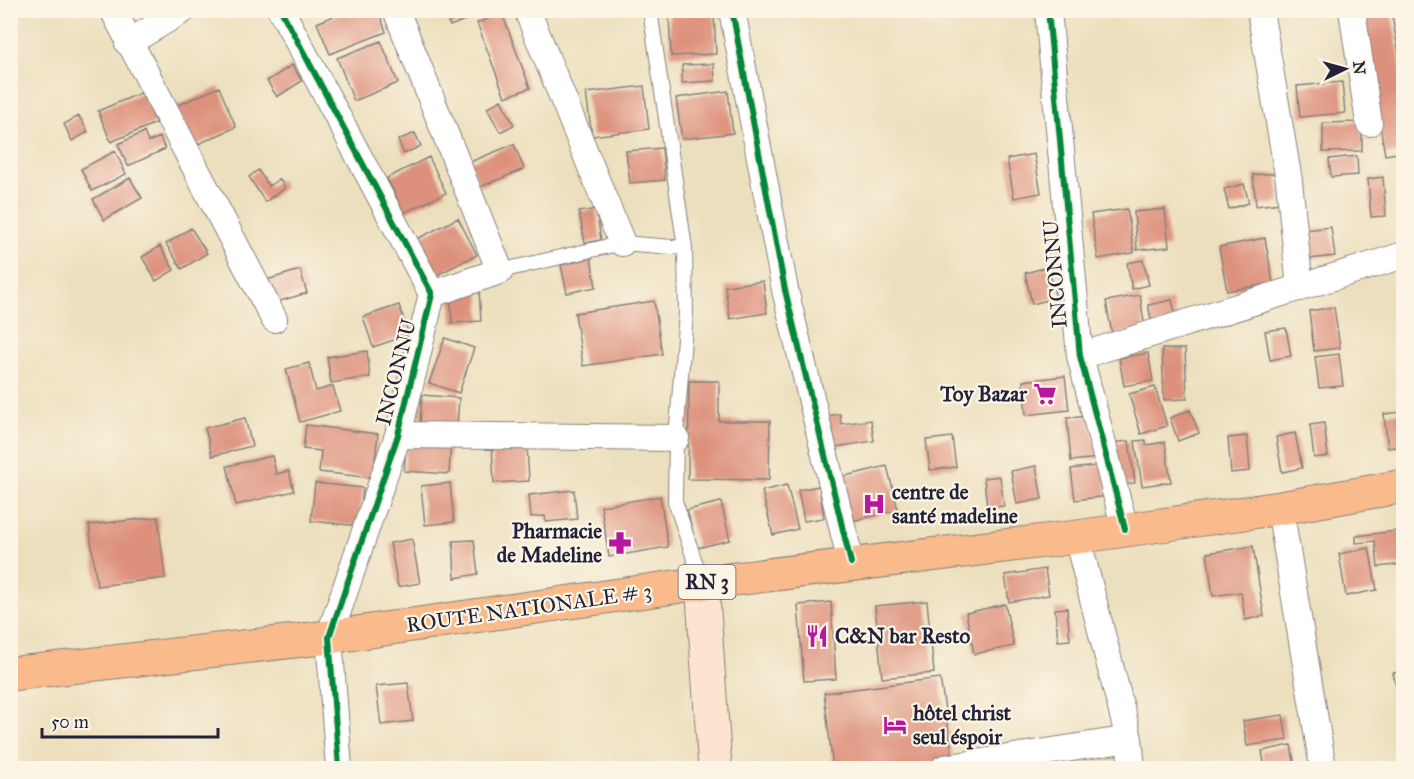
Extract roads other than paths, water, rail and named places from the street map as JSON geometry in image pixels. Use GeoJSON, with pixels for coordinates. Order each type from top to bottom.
{"type":"FeatureCollection","features":[{"type":"Feature","properties":{"kind":"main road","name":"ROUTE NATIONALE # 3"},"geometry":{"type":"LineString","coordinates":[[10,674],[328,637],[851,563],[1077,537],[1280,508],[1404,486]]}},
{"type":"Feature","properties":{"kind":"street"},"geometry":{"type":"LineString","coordinates":[[112,10],[274,319]]}},
{"type":"Feature","properties":{"kind":"street"},"geometry":{"type":"LineString","coordinates":[[128,43],[183,10]]}},
{"type":"Feature","properties":{"kind":"street","name":"INCONNU"},"geometry":{"type":"LineString","coordinates":[[281,10],[432,294],[398,435],[328,637],[339,768]]}},
{"type":"Feature","properties":{"kind":"street"},"geometry":{"type":"LineString","coordinates":[[396,10],[500,272]]}},
{"type":"Feature","properties":{"kind":"street"},"geometry":{"type":"LineString","coordinates":[[527,10],[622,243]]}},
{"type":"Feature","properties":{"kind":"street"},"geometry":{"type":"LineString","coordinates":[[732,10],[785,290],[851,563]]}},
{"type":"Feature","properties":{"kind":"street","name":"INCONNU"},"geometry":{"type":"LineString","coordinates":[[1048,10],[1080,356],[1125,529]]}},
{"type":"Feature","properties":{"kind":"street"},"geometry":{"type":"LineString","coordinates":[[1260,10],[1289,181],[1300,288]]}},
{"type":"Feature","properties":{"kind":"street"},"geometry":{"type":"LineString","coordinates":[[1352,10],[1369,123]]}},
{"type":"Feature","properties":{"kind":"street","name":"INCONNU"},"geometry":{"type":"LineString","coordinates":[[1080,356],[1404,255]]}},
{"type":"Feature","properties":{"kind":"street","name":"INCONNU"},"geometry":{"type":"LineString","coordinates":[[432,294],[500,272]]}},
{"type":"Feature","properties":{"kind":"street","name":"INCONNU"},"geometry":{"type":"LineString","coordinates":[[398,435],[676,438]]}},
{"type":"Feature","properties":{"kind":"street"},"geometry":{"type":"LineString","coordinates":[[1280,508],[1323,768]]}},
{"type":"Feature","properties":{"kind":"street"},"geometry":{"type":"LineString","coordinates":[[1077,537],[1129,739],[1132,768]]}},
{"type":"Feature","properties":{"kind":"street"},"geometry":{"type":"LineString","coordinates":[[702,583],[715,768]]}},
{"type":"Feature","properties":{"kind":"street"},"geometry":{"type":"LineString","coordinates":[[944,768],[991,765],[1129,739]]}},
{"type":"Feature","properties":{"kind":"lane"},"geometry":{"type":"LineString","coordinates":[[650,10],[686,248],[686,313],[676,438],[675,501],[702,583]]}},
{"type":"Feature","properties":{"kind":"lane"},"geometry":{"type":"LineString","coordinates":[[500,272],[622,243],[686,248]]}},
{"type":"Feature","properties":{"kind":"place","name":"Toy Bazar"},"geometry":{"type":"Point","coordinates":[1045,394]}},
{"type":"Feature","properties":{"kind":"place","name":"centre de santé madeline"},"geometry":{"type":"Point","coordinates":[874,504]}},
{"type":"Feature","properties":{"kind":"place","name":"Pharmacie de Madeline"},"geometry":{"type":"Point","coordinates":[620,543]}},
{"type":"Feature","properties":{"kind":"place","name":"C&N bar Resto"},"geometry":{"type":"Point","coordinates":[817,636]}},
{"type":"Feature","properties":{"kind":"place","name":"hôtel christ seul éspoir"},"geometry":{"type":"Point","coordinates":[895,725]}}]}
